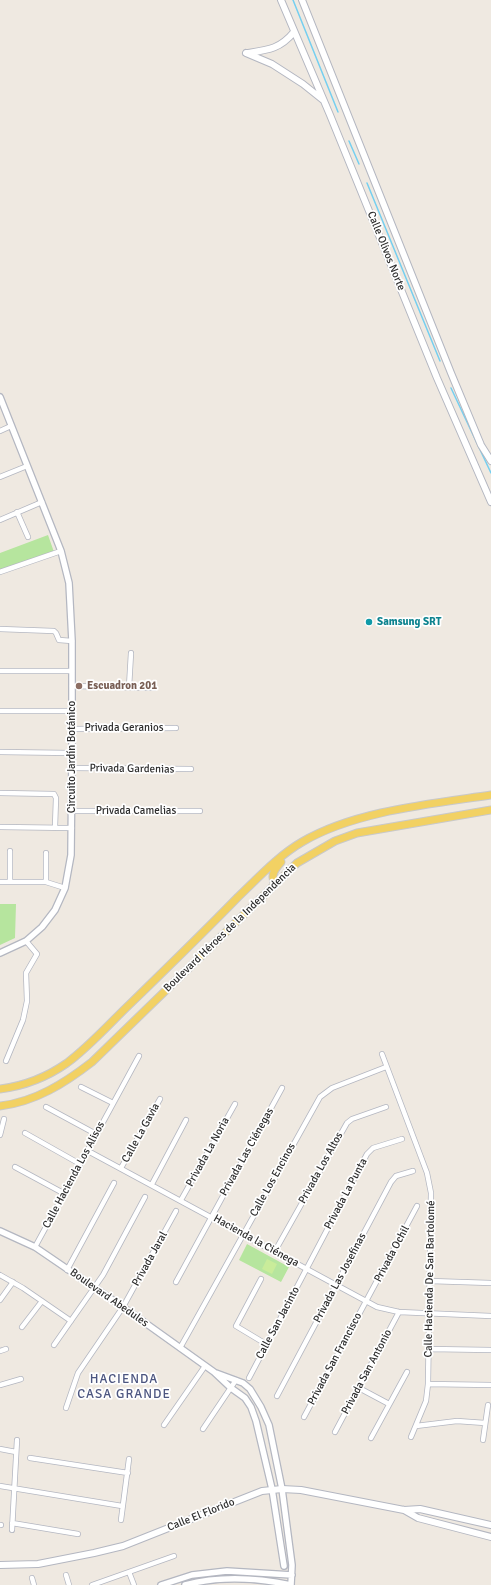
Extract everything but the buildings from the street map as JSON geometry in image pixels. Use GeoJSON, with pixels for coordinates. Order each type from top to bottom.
{"type":"FeatureCollection","features":[{"type":"Feature","properties":{"kind":"main road","name":"Calle Olivos Norte"},"geometry":{"type":"LineString","coordinates":[[280,0],[324,101],[437,378],[491,502]]}},
{"type":"Feature","properties":{"kind":"main road","name":"Calle Olivos Norte"},"geometry":{"type":"LineString","coordinates":[[302,0],[451,372],[482,445],[491,461]]}},
{"type":"Feature","properties":{"kind":"main road"},"geometry":{"type":"LineString","coordinates":[[294,32],[281,45],[270,49],[246,53],[272,64],[303,84],[324,101]]}},
{"type":"Feature","properties":{"kind":"main road","name":"Boulevard Héroes de la Independencia"},"geometry":{"type":"LineString","coordinates":[[0,1089],[28,1082],[67,1063],[103,1030],[256,880],[288,852],[322,831],[382,813],[491,795]]}},
{"type":"Feature","properties":{"kind":"main road","name":"Boulevard Héroes de la Independencia"},"geometry":{"type":"LineString","coordinates":[[0,1106],[27,1100],[59,1086],[92,1062],[297,863],[303,859],[335,841],[358,833],[491,810]]}},
{"type":"Feature","properties":{"kind":"main road"},"geometry":{"type":"LineString","coordinates":[[276,884],[273,880],[273,874],[288,852]]}},
{"type":"Feature","properties":{"kind":"main road","name":"Calle El Florido"},"geometry":{"type":"LineString","coordinates":[[0,1565],[38,1564],[123,1546],[262,1492],[282,1488],[301,1490],[404,1510],[420,1509],[491,1525]]}},
{"type":"Feature","properties":{"kind":"main road","name":"Calle El Florido"},"geometry":{"type":"LineString","coordinates":[[404,1510],[418,1518],[491,1537]]}},
{"type":"Feature","properties":{"kind":"street","name":"Circuito Jardín Botánico"},"geometry":{"type":"LineString","coordinates":[[0,397],[61,551],[69,583],[72,641],[72,828],[71,855],[65,888],[62,898],[50,918],[26,941],[0,953]]}},
{"type":"Feature","properties":{"kind":"street"},"geometry":{"type":"LineString","coordinates":[[0,431],[11,426]]}},
{"type":"Feature","properties":{"kind":"street"},"geometry":{"type":"LineString","coordinates":[[0,477],[27,466]]}},
{"type":"Feature","properties":{"kind":"street"},"geometry":{"type":"LineString","coordinates":[[0,520],[42,502]]}},
{"type":"Feature","properties":{"kind":"street"},"geometry":{"type":"LineString","coordinates":[[17,512],[28,537]]}},
{"type":"Feature","properties":{"kind":"street"},"geometry":{"type":"LineString","coordinates":[[0,572],[61,551]]}},
{"type":"Feature","properties":{"kind":"street"},"geometry":{"type":"LineString","coordinates":[[0,629],[55,632],[59,640],[72,641]]}},
{"type":"Feature","properties":{"kind":"street"},"geometry":{"type":"LineString","coordinates":[[129,687],[131,653]]}},
{"type":"Feature","properties":{"kind":"street"},"geometry":{"type":"LineString","coordinates":[[0,670],[72,671]]}},
{"type":"Feature","properties":{"kind":"street"},"geometry":{"type":"LineString","coordinates":[[72,686],[154,688]]}},
{"type":"Feature","properties":{"kind":"street"},"geometry":{"type":"LineString","coordinates":[[0,711],[72,711]]}},
{"type":"Feature","properties":{"kind":"street","name":"Privada Geranios"},"geometry":{"type":"LineString","coordinates":[[72,729],[176,728]]}},
{"type":"Feature","properties":{"kind":"street"},"geometry":{"type":"LineString","coordinates":[[0,752],[72,753]]}},
{"type":"Feature","properties":{"kind":"street","name":"Privada Gardenias"},"geometry":{"type":"LineString","coordinates":[[72,768],[191,769]]}},
{"type":"Feature","properties":{"kind":"street"},"geometry":{"type":"LineString","coordinates":[[0,792],[54,794],[56,798],[55,827]]}},
{"type":"Feature","properties":{"kind":"street","name":"Privada Camelias"},"geometry":{"type":"LineString","coordinates":[[72,811],[200,811]]}},
{"type":"Feature","properties":{"kind":"street"},"geometry":{"type":"LineString","coordinates":[[0,827],[72,828]]}},
{"type":"Feature","properties":{"kind":"street"},"geometry":{"type":"LineString","coordinates":[[10,851],[10,882]]}},
{"type":"Feature","properties":{"kind":"street"},"geometry":{"type":"LineString","coordinates":[[46,854],[46,882]]}},
{"type":"Feature","properties":{"kind":"street"},"geometry":{"type":"LineString","coordinates":[[0,882],[46,882],[65,888]]}},
{"type":"Feature","properties":{"kind":"street"},"geometry":{"type":"LineString","coordinates":[[6,1061],[23,1020],[26,1001],[26,973],[37,954],[26,941]]}},
{"type":"Feature","properties":{"kind":"street","name":"Calle Hacienda De San Bartolomé"},"geometry":{"type":"LineString","coordinates":[[382,1054],[430,1183],[432,1203],[428,1384],[426,1401],[411,1438]]}},
{"type":"Feature","properties":{"kind":"street","name":"Calle Hacienda Los Alisos"},"geometry":{"type":"LineString","coordinates":[[35,1247],[139,1056]]}},
{"type":"Feature","properties":{"kind":"street","name":"Calle Los Encinos"},"geometry":{"type":"LineString","coordinates":[[180,1348],[320,1097],[332,1088],[386,1067]]}},
{"type":"Feature","properties":{"kind":"street"},"geometry":{"type":"LineString","coordinates":[[81,1087],[113,1103]]}},
{"type":"Feature","properties":{"kind":"street","name":"Privada Las Ciénegas"},"geometry":{"type":"LineString","coordinates":[[176,1282],[282,1088]]}},
{"type":"Feature","properties":{"kind":"street","name":"Calle La Gavia"},"geometry":{"type":"LineString","coordinates":[[121,1168],[160,1099]]}},
{"type":"Feature","properties":{"kind":"street","name":"Privada La Noria"},"geometry":{"type":"LineString","coordinates":[[181,1200],[234,1104]]}},
{"type":"Feature","properties":{"kind":"street"},"geometry":{"type":"LineString","coordinates":[[46,1107],[96,1134]]}},
{"type":"Feature","properties":{"kind":"street","name":"Privada Los Altos"},"geometry":{"type":"LineString","coordinates":[[275,1251],[347,1123],[352,1119],[386,1107]]}},
{"type":"Feature","properties":{"kind":"street"},"geometry":{"type":"LineString","coordinates":[[0,1135],[4,1119]]}},
{"type":"Feature","properties":{"kind":"street"},"geometry":{"type":"LineString","coordinates":[[152,1184],[186,1120]]}},
{"type":"Feature","properties":{"kind":"street"},"geometry":{"type":"LineString","coordinates":[[25,1133],[80,1164]]}},
{"type":"Feature","properties":{"kind":"street","name":"Privada La Punta"},"geometry":{"type":"LineString","coordinates":[[307,1269],[370,1150],[377,1146],[402,1139]]}},
{"type":"Feature","properties":{"kind":"street","name":"Hacienda la Ciénega"},"geometry":{"type":"LineString","coordinates":[[88,1151],[152,1184],[366,1302],[382,1309],[429,1314],[491,1316]]}},
{"type":"Feature","properties":{"kind":"street"},"geometry":{"type":"LineString","coordinates":[[15,1167],[65,1194]]}},
{"type":"Feature","properties":{"kind":"street","name":"Privada Las Josefinas"},"geometry":{"type":"LineString","coordinates":[[277,1396],[393,1178],[413,1171]]}},
{"type":"Feature","properties":{"kind":"street"},"geometry":{"type":"LineString","coordinates":[[67,1270],[114,1184]]}},
{"type":"Feature","properties":{"kind":"street"},"geometry":{"type":"LineString","coordinates":[[54,1345],[109,1264],[145,1197]]}},
{"type":"Feature","properties":{"kind":"street","name":"Privada Ochil"},"geometry":{"type":"LineString","coordinates":[[366,1302],[417,1206]]}},
{"type":"Feature","properties":{"kind":"street","name":"Privada Jaral"},"geometry":{"type":"LineString","coordinates":[[66,1408],[78,1373],[123,1307],[176,1211]]}},
{"type":"Feature","properties":{"kind":"street","name":"Boulevard Abedules"},"geometry":{"type":"LineString","coordinates":[[0,1231],[35,1247],[94,1287],[214,1372],[230,1388],[243,1396],[251,1407],[256,1421],[272,1489],[284,1567],[284,1584]]}},
{"type":"Feature","properties":{"kind":"street","name":"Calle San Jacinto"},"geometry":{"type":"LineString","coordinates":[[249,1378],[307,1269]]}},
{"type":"Feature","properties":{"kind":"street"},"geometry":{"type":"LineString","coordinates":[[0,1275],[71,1321]]}},
{"type":"Feature","properties":{"kind":"street"},"geometry":{"type":"LineString","coordinates":[[261,1279],[236,1326],[266,1344]]}},
{"type":"Feature","properties":{"kind":"street"},"geometry":{"type":"LineString","coordinates":[[430,1281],[491,1282]]}},
{"type":"Feature","properties":{"kind":"street"},"geometry":{"type":"LineString","coordinates":[[0,1300],[13,1282]]}},
{"type":"Feature","properties":{"kind":"street"},"geometry":{"type":"LineString","coordinates":[[22,1327],[42,1301]]}},
{"type":"Feature","properties":{"kind":"street","name":"Privada San Francisco"},"geometry":{"type":"LineString","coordinates":[[304,1417],[366,1302]]}},
{"type":"Feature","properties":{"kind":"street","name":"Privada San Antonio"},"geometry":{"type":"LineString","coordinates":[[335,1432],[400,1312]]}},
{"type":"Feature","properties":{"kind":"street"},"geometry":{"type":"LineString","coordinates":[[0,1351],[6,1349]]}},
{"type":"Feature","properties":{"kind":"street"},"geometry":{"type":"LineString","coordinates":[[429,1349],[491,1350]]}},
{"type":"Feature","properties":{"kind":"street"},"geometry":{"type":"LineString","coordinates":[[164,1425],[205,1366]]}},
{"type":"Feature","properties":{"kind":"street","name":"Boulevard Abedules"},"geometry":{"type":"LineString","coordinates":[[214,1372],[236,1380],[250,1389],[261,1406],[269,1425],[282,1488],[292,1575],[291,1585]]}},
{"type":"Feature","properties":{"kind":"street"},"geometry":{"type":"LineString","coordinates":[[371,1438],[406,1372]]}},
{"type":"Feature","properties":{"kind":"street"},"geometry":{"type":"LineString","coordinates":[[0,1385],[21,1379]]}},
{"type":"Feature","properties":{"kind":"street"},"geometry":{"type":"LineString","coordinates":[[203,1429],[236,1380]]}},
{"type":"Feature","properties":{"kind":"street"},"geometry":{"type":"LineString","coordinates":[[428,1384],[491,1385]]}},
{"type":"Feature","properties":{"kind":"street"},"geometry":{"type":"LineString","coordinates":[[359,1388],[390,1404]]}},
{"type":"Feature","properties":{"kind":"street"},"geometry":{"type":"LineString","coordinates":[[483,1440],[488,1405]]}},
{"type":"Feature","properties":{"kind":"street"},"geometry":{"type":"LineString","coordinates":[[416,1426],[457,1421],[485,1423]]}},
{"type":"Feature","properties":{"kind":"street"},"geometry":{"type":"LineString","coordinates":[[12,1530],[17,1440]]}},
{"type":"Feature","properties":{"kind":"street"},"geometry":{"type":"LineString","coordinates":[[0,1449],[16,1452]]}},
{"type":"Feature","properties":{"kind":"street"},"geometry":{"type":"LineString","coordinates":[[30,1458],[128,1473]]}},
{"type":"Feature","properties":{"kind":"street"},"geometry":{"type":"LineString","coordinates":[[121,1520],[129,1459]]}},
{"type":"Feature","properties":{"kind":"street"},"geometry":{"type":"LineString","coordinates":[[0,1486],[122,1506]]}},
{"type":"Feature","properties":{"kind":"street"},"geometry":{"type":"LineString","coordinates":[[12,1523],[78,1534]]}},
{"type":"Feature","properties":{"kind":"street"},"geometry":{"type":"LineString","coordinates":[[92,1585],[174,1556]]}},
{"type":"Feature","properties":{"kind":"street"},"geometry":{"type":"LineString","coordinates":[[161,1585],[192,1576],[227,1571],[292,1575]]}},
{"type":"Feature","properties":{"kind":"street"},"geometry":{"type":"LineString","coordinates":[[129,1572],[134,1585]]}},
{"type":"Feature","properties":{"kind":"street"},"geometry":{"type":"LineString","coordinates":[[261,1573],[261,1583]]}},
{"type":"Feature","properties":{"kind":"street"},"geometry":{"type":"LineString","coordinates":[[66,1575],[69,1585]]}},
{"type":"Feature","properties":{"kind":"street"},"geometry":{"type":"LineString","coordinates":[[32,1578],[34,1585]]}},
{"type":"Feature","properties":{"kind":"street"},"geometry":{"type":"LineString","coordinates":[[185,1585],[227,1582],[291,1585]]}},
{"type":"Feature","properties":{"kind":"green space"},"geometry":{"type":"Polygon","coordinates":[[[48,535],[54,552],[0,574],[0,553],[48,535]]]}},
{"type":"Feature","properties":{"kind":"green space"},"geometry":{"type":"Polygon","coordinates":[[[0,904],[16,904],[15,938],[0,945],[0,904]]]}},
{"type":"Feature","properties":{"kind":"green space"},"geometry":{"type":"Polygon","coordinates":[[[247,1244],[289,1267],[281,1282],[239,1260],[247,1244]]]}},
{"type":"Feature","properties":{"kind":"green space"},"geometry":{"type":"Polygon","coordinates":[[[267,1259],[277,1264],[272,1274],[262,1269],[267,1259]]]}},
{"type":"Feature","properties":{"kind":"waterway"},"geometry":{"type":"LineString","coordinates":[[293,0],[338,112]]}},
{"type":"Feature","properties":{"kind":"waterway"},"geometry":{"type":"LineString","coordinates":[[349,141],[359,164]]}},
{"type":"Feature","properties":{"kind":"waterway"},"geometry":{"type":"LineString","coordinates":[[367,183],[440,361]]}},
{"type":"Feature","properties":{"kind":"waterway"},"geometry":{"type":"LineString","coordinates":[[451,388],[491,473]]}},
{"type":"Feature","properties":{"kind":"place","name":"Samsung SRT"},"geometry":{"type":"Point","coordinates":[369,622]}},
{"type":"Feature","properties":{"kind":"place","name":"Escuadron 201"},"geometry":{"type":"Point","coordinates":[79,686]}},
{"type":"Feature","properties":{"kind":"district","name":"HACIENDA CASA GRANDE"},"geometry":{"type":"Point","coordinates":[124,1388]}}]}
